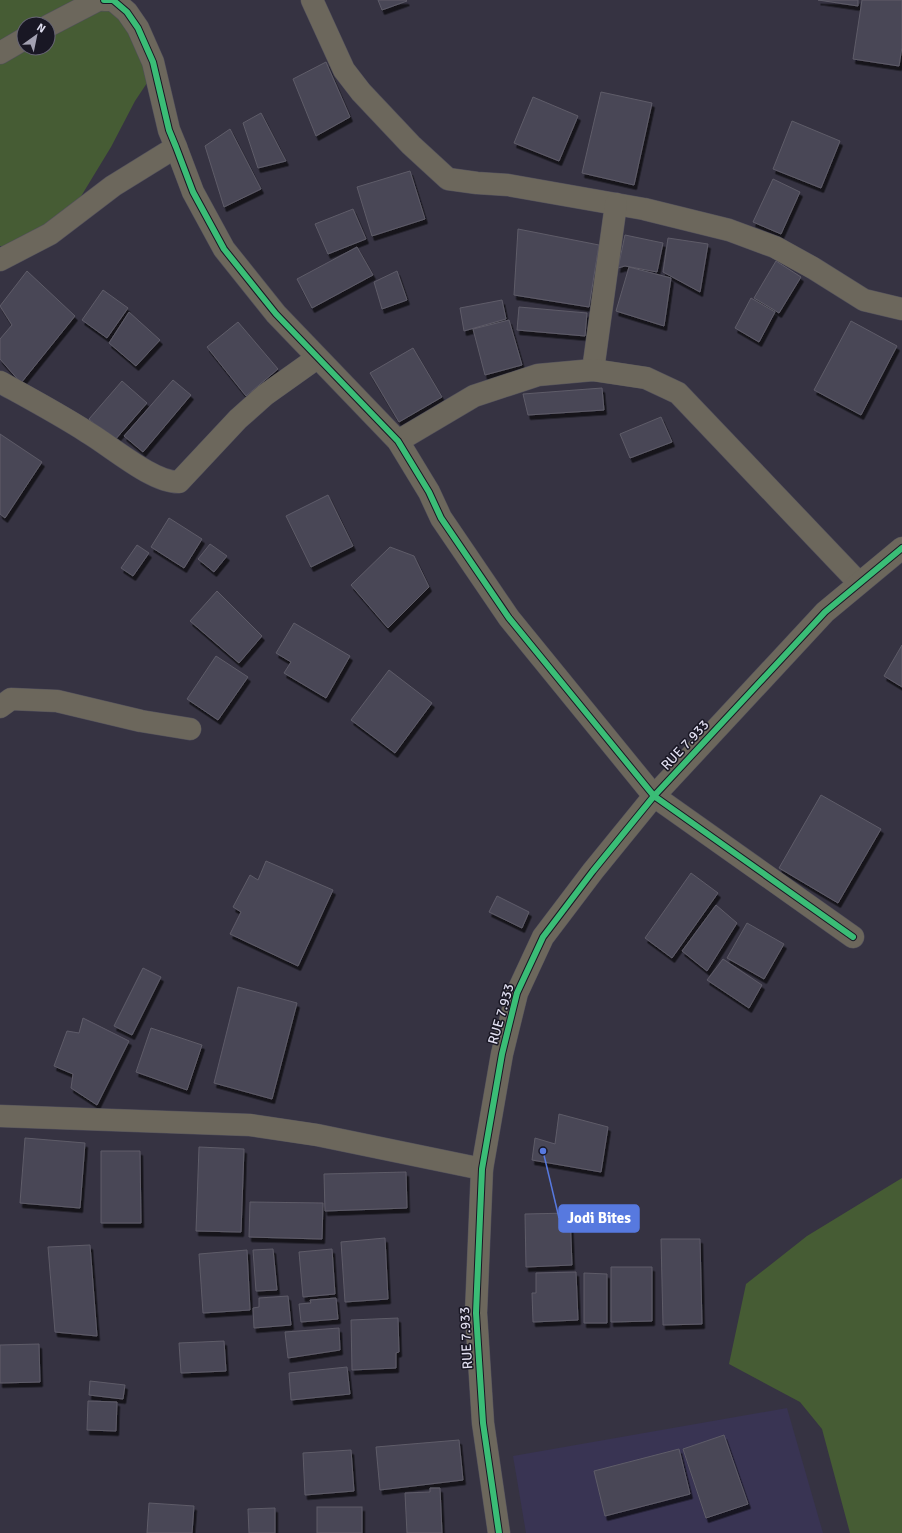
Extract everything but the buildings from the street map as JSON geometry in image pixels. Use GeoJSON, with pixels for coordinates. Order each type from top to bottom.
{"type":"FeatureCollection","features":[{"type":"Feature","properties":{"kind":"street"},"geometry":{"type":"LineString","coordinates":[[56,22],[98,0]]}},
{"type":"Feature","properties":{"kind":"street"},"geometry":{"type":"LineString","coordinates":[[104,0],[113,0],[126,12],[138,28],[153,62],[169,130],[193,192],[224,249],[276,314],[398,441],[425,485],[441,518],[509,618],[654,796],[853,937]]}},
{"type":"Feature","properties":{"kind":"street"},"geometry":{"type":"LineString","coordinates":[[312,0],[344,70],[411,145],[448,179],[508,185],[644,209],[729,230],[775,247],[813,268],[864,300],[902,309]]}},
{"type":"Feature","properties":{"kind":"street"},"geometry":{"type":"LineString","coordinates":[[0,53],[16,44]]}},
{"type":"Feature","properties":{"kind":"street"},"geometry":{"type":"LineString","coordinates":[[0,260],[50,234],[113,186],[176,147]]}},
{"type":"Feature","properties":{"kind":"street"},"geometry":{"type":"LineString","coordinates":[[594,370],[616,204]]}},
{"type":"Feature","properties":{"kind":"street"},"geometry":{"type":"LineString","coordinates":[[0,382],[87,431],[154,476],[169,482],[179,482],[238,419],[265,396],[317,358]]}},
{"type":"Feature","properties":{"kind":"street"},"geometry":{"type":"LineString","coordinates":[[398,441],[474,396],[538,375],[594,370],[646,378],[678,393],[859,584]]}},
{"type":"Feature","properties":{"kind":"street","name":"RUE 7.933"},"geometry":{"type":"LineString","coordinates":[[499,1533],[483,1424],[476,1313],[482,1169],[502,1054],[517,993],[543,937],[593,871],[654,796],[826,612],[902,548]]}},
{"type":"Feature","properties":{"kind":"street"},"geometry":{"type":"LineString","coordinates":[[0,706],[11,699],[57,701],[141,721],[190,728]]}},
{"type":"Feature","properties":{"kind":"street"},"geometry":{"type":"LineString","coordinates":[[0,1116],[250,1125],[317,1135],[482,1169]]}},
{"type":"Feature","properties":{"kind":"shaded area"},"geometry":{"type":"Polygon","coordinates":[[[787,1408],[823,1533],[526,1533],[513,1456],[787,1408]]]}},
{"type":"Feature","properties":{"kind":"green space"},"geometry":{"type":"Polygon","coordinates":[[[0,0],[115,0],[155,71],[135,101],[111,147],[66,221],[23,251],[0,246],[0,0]]]}},
{"type":"Feature","properties":{"kind":"green space"},"geometry":{"type":"Polygon","coordinates":[[[902,1178],[902,1533],[850,1533],[822,1429],[800,1402],[729,1364],[746,1284],[807,1236],[902,1178]]]}},
{"type":"Feature","properties":{"kind":"cycle path"},"geometry":{"type":"LineString","coordinates":[[104,0],[113,0],[127,12],[138,28],[153,62],[169,130],[193,192],[224,249],[276,314],[398,441],[429,492],[441,518],[509,618],[654,796],[853,937]]}},
{"type":"Feature","properties":{"kind":"cycle path"},"geometry":{"type":"LineString","coordinates":[[499,1533],[483,1423],[476,1313],[482,1169],[502,1054],[517,993],[543,937],[593,871],[654,796],[825,612],[902,548]]}},
{"type":"Feature","properties":{"kind":"place","name":"Jodi Bites"},"geometry":{"type":"Point","coordinates":[543,1151]}}]}
